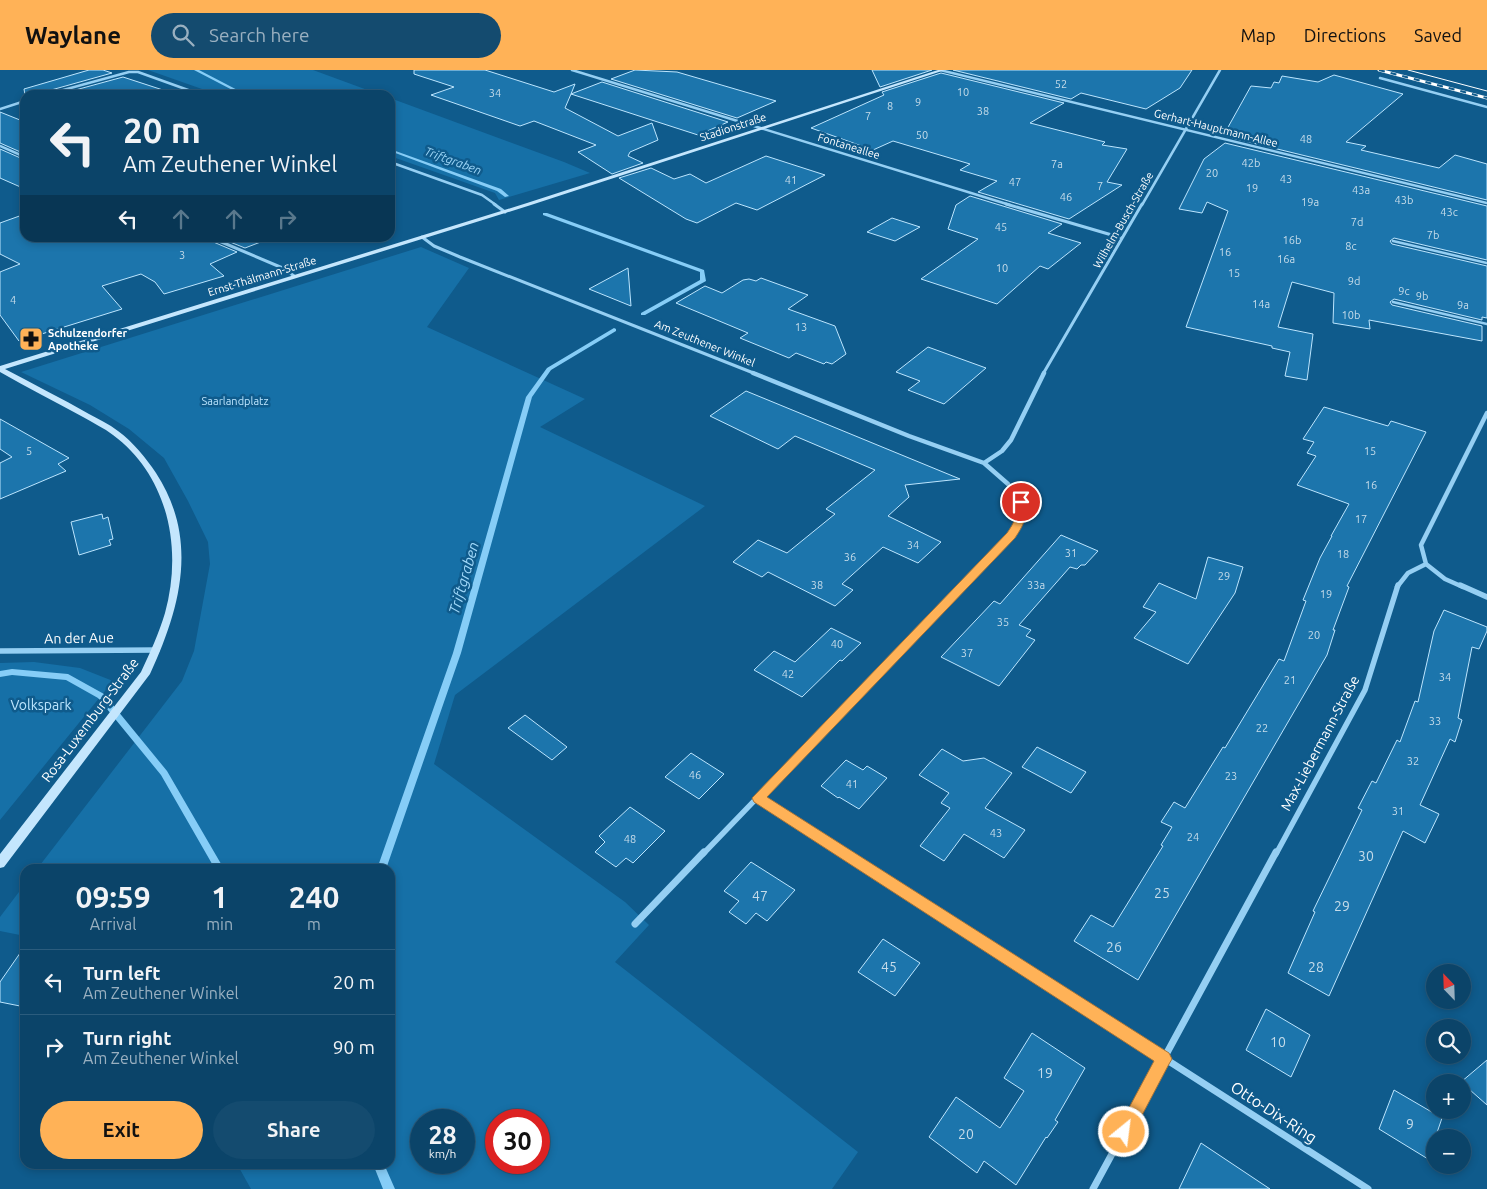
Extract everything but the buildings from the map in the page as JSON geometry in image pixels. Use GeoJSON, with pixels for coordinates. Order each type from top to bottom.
{"type":"FeatureCollection","features":[{"type":"Feature","properties":{"kind":"street","name":"Fontaneallee"},"geometry":{"type":"LineString","coordinates":[[572,70],[1122,238]]}},
{"type":"Feature","properties":{"kind":"street","name":"Stadionstraße"},"geometry":{"type":"LineString","coordinates":[[529,204],[942,70]]}},
{"type":"Feature","properties":{"kind":"street","name":"Gerhart-Hauptmann-Allee"},"geometry":{"type":"LineString","coordinates":[[942,70],[1487,204]]}},
{"type":"Feature","properties":{"kind":"street","name":"Wilhelm-Busch-Straße"},"geometry":{"type":"LineString","coordinates":[[984,464],[1002,451],[1011,440],[1041,378],[1220,70]]}},
{"type":"Feature","properties":{"kind":"street"},"geometry":{"type":"LineString","coordinates":[[63,90],[129,72],[138,72],[188,90]]}},
{"type":"Feature","properties":{"kind":"street"},"geometry":{"type":"LineString","coordinates":[[1380,78],[1487,107]]}},
{"type":"Feature","properties":{"kind":"street"},"geometry":{"type":"LineString","coordinates":[[0,108],[20,102]]}},
{"type":"Feature","properties":{"kind":"street"},"geometry":{"type":"LineString","coordinates":[[0,146],[20,155]]}},
{"type":"Feature","properties":{"kind":"street"},"geometry":{"type":"LineString","coordinates":[[395,164],[482,195],[505,212]]}},
{"type":"Feature","properties":{"kind":"street","name":"Ernst-Thälmann-Straße"},"geometry":{"type":"LineString","coordinates":[[0,368],[529,204]]}},
{"type":"Feature","properties":{"kind":"street","name":"Am Zeuthener Winkel"},"geometry":{"type":"LineString","coordinates":[[422,237],[434,246],[460,258],[616,317],[984,464],[1008,484],[1021,502],[1020,521],[1011,535],[635,924]]}},
{"type":"Feature","properties":{"kind":"street"},"geometry":{"type":"LineString","coordinates":[[221,242],[285,269],[294,276]]}},
{"type":"Feature","properties":{"kind":"street","name":"Rosa-Luxemburg-Straße"},"geometry":{"type":"LineString","coordinates":[[0,368],[118,434],[147,466],[160,486],[174,523],[178,549],[175,596],[158,650],[136,687],[0,863]]}},
{"type":"Feature","properties":{"kind":"street"},"geometry":{"type":"LineString","coordinates":[[1487,413],[1422,545],[1426,564],[1445,579],[1487,597]]}},
{"type":"Feature","properties":{"kind":"street","name":"Max-Liebermann-Straße"},"geometry":{"type":"LineString","coordinates":[[1093,1189],[1365,690],[1395,590],[1403,576],[1409,571],[1426,564]]}},
{"type":"Feature","properties":{"kind":"street","name":"An der Aue"},"geometry":{"type":"LineString","coordinates":[[0,651],[158,650]]}},
{"type":"Feature","properties":{"kind":"street"},"geometry":{"type":"LineString","coordinates":[[758,798],[1164,1059]]}},
{"type":"Feature","properties":{"kind":"street","name":"Otto-Dix-Ring"},"geometry":{"type":"LineString","coordinates":[[1164,1059],[1368,1189]]}},
{"type":"Feature","properties":{"kind":"lane"},"geometry":{"type":"LineString","coordinates":[[1393,241],[1487,263]]}},
{"type":"Feature","properties":{"kind":"lane"},"geometry":{"type":"LineString","coordinates":[[1392,302],[1487,324]]}},
{"type":"Feature","properties":{"kind":"green space"},"geometry":{"type":"Polygon","coordinates":[[[148,70],[313,70],[367,90],[205,90],[148,70]]]}},
{"type":"Feature","properties":{"kind":"green space"},"geometry":{"type":"Polygon","coordinates":[[[395,100],[590,173],[499,200],[495,193],[395,158],[395,100]]]}},
{"type":"Feature","properties":{"kind":"green space","name":"Saarlandplatz"},"geometry":{"type":"Polygon","coordinates":[[[421,247],[469,268],[427,327],[585,399],[540,427],[705,506],[455,695],[434,764],[625,902],[649,925],[615,962],[858,1152],[832,1189],[251,1189],[240,1169],[395,1169],[395,864],[41,864],[182,681],[194,651],[210,564],[208,542],[164,458],[129,429],[90,405],[21,372],[421,247]]]}},
{"type":"Feature","properties":{"kind":"green space","name":"Volkspark"},"geometry":{"type":"Polygon","coordinates":[[[34,662],[80,668],[113,681],[0,820],[0,663],[34,662]]]}},
{"type":"Feature","properties":{"kind":"green space"},"geometry":{"type":"Polygon","coordinates":[[[20,891],[20,935],[0,931],[0,917],[20,891]]]}},
{"type":"Feature","properties":{"kind":"waterway","name":"Triftgraben"},"geometry":{"type":"LineString","coordinates":[[196,70],[235,90]]}},
{"type":"Feature","properties":{"kind":"waterway","name":"Triftgraben"},"geometry":{"type":"LineString","coordinates":[[395,152],[499,190],[507,196]]}},
{"type":"Feature","properties":{"kind":"waterway","name":"Triftgraben"},"geometry":{"type":"LineString","coordinates":[[545,214],[702,271],[703,281],[643,314]]}},
{"type":"Feature","properties":{"kind":"waterway","name":"Triftgraben"},"geometry":{"type":"LineString","coordinates":[[383,864],[457,653],[529,397],[549,369],[614,330]]}},
{"type":"Feature","properties":{"kind":"waterway"},"geometry":{"type":"LineString","coordinates":[[0,674],[12,672],[68,677],[101,696],[164,773],[217,864]]}},
{"type":"Feature","properties":{"kind":"waterway"},"geometry":{"type":"LineString","coordinates":[[380,1169],[389,1189]]}},
{"type":"Feature","properties":{"kind":"tram line"},"geometry":{"type":"LineString","coordinates":[[1408,70],[1487,91]]}},
{"type":"Feature","properties":{"kind":"railway"},"geometry":{"type":"LineString","coordinates":[[1379,70],[1487,98]]}},
{"type":"Feature","properties":{"kind":"place","name":"Schulzendorfer Apotheke"},"geometry":{"type":"Point","coordinates":[31,339]}},
{"type":"Feature","properties":{"kind":"route"},"geometry":{"type":"LineString","coordinates":[[1021,502],[1020,521],[1011,535],[758,798],[1164,1059],[1124,1132]]}}]}
